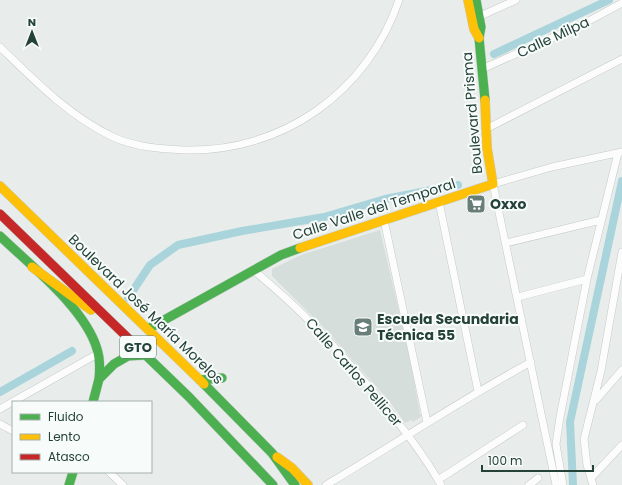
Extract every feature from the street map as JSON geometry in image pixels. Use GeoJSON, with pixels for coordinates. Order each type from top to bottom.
{"type":"FeatureCollection","features":[{"type":"Feature","properties":{"kind":"main road","name":"Boulevard Prisma"},"geometry":{"type":"LineString","coordinates":[[468,0],[476,17]]}},
{"type":"Feature","properties":{"kind":"main road","name":"Boulevard Prisma"},"geometry":{"type":"LineString","coordinates":[[476,0],[474,29],[479,38],[489,164],[493,184]]}},
{"type":"Feature","properties":{"kind":"main road","name":"Calle Valle del Temporal"},"geometry":{"type":"LineString","coordinates":[[148,329],[281,255],[493,184]]}},
{"type":"Feature","properties":{"kind":"main road","name":"Boulevard José María Morelos"},"geometry":{"type":"LineString","coordinates":[[0,186],[200,380],[272,453]]}},
{"type":"Feature","properties":{"kind":"main road","name":"GTO"},"geometry":{"type":"LineString","coordinates":[[0,214],[146,355],[252,461],[273,485]]}},
{"type":"Feature","properties":{"kind":"main road"},"geometry":{"type":"LineString","coordinates":[[0,236],[79,316],[91,333],[98,353],[99,379],[93,401]]}},
{"type":"Feature","properties":{"kind":"main road"},"geometry":{"type":"LineString","coordinates":[[32,267],[124,334]]}},
{"type":"Feature","properties":{"kind":"main road"},"geometry":{"type":"LineString","coordinates":[[99,379],[114,364],[128,356],[146,355]]}},
{"type":"Feature","properties":{"kind":"main road"},"geometry":{"type":"LineString","coordinates":[[200,380],[222,378]]}},
{"type":"Feature","properties":{"kind":"main road","name":"GTO"},"geometry":{"type":"LineString","coordinates":[[272,453],[295,485]]}},
{"type":"Feature","properties":{"kind":"main road"},"geometry":{"type":"LineString","coordinates":[[272,453],[292,468],[308,485]]}},
{"type":"Feature","properties":{"kind":"main road"},"geometry":{"type":"LineString","coordinates":[[70,485],[73,473]]}},
{"type":"Feature","properties":{"kind":"street"},"geometry":{"type":"LineString","coordinates":[[0,47],[66,109],[92,126],[115,138],[141,145],[168,149],[201,150],[231,147],[258,141],[287,129],[317,112],[340,94],[362,71],[379,45],[394,16],[399,0]]}},
{"type":"Feature","properties":{"kind":"street"},"geometry":{"type":"LineString","coordinates":[[476,17],[516,0]]}},
{"type":"Feature","properties":{"kind":"street","name":"Calle Milpa"},"geometry":{"type":"LineString","coordinates":[[482,69],[585,23],[622,3]]}},
{"type":"Feature","properties":{"kind":"street"},"geometry":{"type":"LineString","coordinates":[[486,129],[622,59]]}},
{"type":"Feature","properties":{"kind":"street"},"geometry":{"type":"LineString","coordinates":[[563,485],[557,457],[557,432],[587,279],[621,152]]}},
{"type":"Feature","properties":{"kind":"street","name":"Calle Valle del Temporal"},"geometry":{"type":"LineString","coordinates":[[493,184],[552,167],[621,152]]}},
{"type":"Feature","properties":{"kind":"street"},"geometry":{"type":"LineString","coordinates":[[493,184],[518,297],[556,485]]}},
{"type":"Feature","properties":{"kind":"street"},"geometry":{"type":"LineString","coordinates":[[439,202],[478,391]]}},
{"type":"Feature","properties":{"kind":"street"},"geometry":{"type":"LineString","coordinates":[[384,220],[427,422]]}},
{"type":"Feature","properties":{"kind":"street"},"geometry":{"type":"LineString","coordinates":[[506,243],[602,220]]}},
{"type":"Feature","properties":{"kind":"street"},"geometry":{"type":"LineString","coordinates":[[622,252],[595,402],[584,439],[585,459],[592,482],[619,455],[622,445]]}},
{"type":"Feature","properties":{"kind":"street","name":"Calle Carlos Pellicer"},"geometry":{"type":"LineString","coordinates":[[253,270],[303,313],[335,346],[409,435],[440,482]]}},
{"type":"Feature","properties":{"kind":"street"},"geometry":{"type":"LineString","coordinates":[[518,297],[587,279]]}},
{"type":"Feature","properties":{"kind":"street"},"geometry":{"type":"LineString","coordinates":[[615,292],[622,284]]}},
{"type":"Feature","properties":{"kind":"street"},"geometry":{"type":"LineString","coordinates":[[14,401],[98,353]]}},
{"type":"Feature","properties":{"kind":"street"},"geometry":{"type":"LineString","coordinates":[[326,485],[478,391],[531,362]]}},
{"type":"Feature","properties":{"kind":"street"},"geometry":{"type":"LineString","coordinates":[[595,402],[622,370]]}},
{"type":"Feature","properties":{"kind":"street"},"geometry":{"type":"LineString","coordinates":[[0,409],[12,402]]}},
{"type":"Feature","properties":{"kind":"street"},"geometry":{"type":"LineString","coordinates":[[0,424],[12,430]]}},
{"type":"Feature","properties":{"kind":"street"},"geometry":{"type":"LineString","coordinates":[[440,482],[523,425]]}},
{"type":"Feature","properties":{"kind":"street"},"geometry":{"type":"LineString","coordinates":[[110,473],[123,485]]}},
{"type":"Feature","properties":{"kind":"street"},"geometry":{"type":"LineString","coordinates":[[529,485],[538,478]]}},
{"type":"Feature","properties":{"kind":"shaded area","name":"Escuela Secundaria Técnica 55"},"geometry":{"type":"Polygon","coordinates":[[[380,230],[411,363],[420,414],[422,416],[413,422],[411,420],[405,423],[390,402],[327,331],[272,276],[272,269],[301,255],[380,230]]]}},
{"type":"Feature","properties":{"kind":"waterway"},"geometry":{"type":"LineString","coordinates":[[494,54],[609,0]]}},
{"type":"Feature","properties":{"kind":"waterway"},"geometry":{"type":"LineString","coordinates":[[573,485],[570,422],[622,181]]}},
{"type":"Feature","properties":{"kind":"waterway"},"geometry":{"type":"LineString","coordinates":[[128,298],[150,265],[178,245],[242,231],[324,217],[385,199],[458,185]]}},
{"type":"Feature","properties":{"kind":"waterway"},"geometry":{"type":"LineString","coordinates":[[0,392],[72,351]]}},
{"type":"Feature","properties":{"kind":"traffic: fast"},"geometry":{"type":"LineString","coordinates":[[476,0],[481,27],[479,38],[485,100]]}},
{"type":"Feature","properties":{"kind":"traffic: fast"},"geometry":{"type":"LineString","coordinates":[[0,236],[55,288],[81,318],[91,334],[97,349],[100,364],[99,379]]}},
{"type":"Feature","properties":{"kind":"traffic: fast"},"geometry":{"type":"LineString","coordinates":[[148,329],[281,255],[300,248]]}},
{"type":"Feature","properties":{"kind":"traffic: fast"},"geometry":{"type":"LineString","coordinates":[[130,340],[189,397],[273,485]]}},
{"type":"Feature","properties":{"kind":"traffic: fast"},"geometry":{"type":"LineString","coordinates":[[93,401],[99,379],[114,364],[128,356],[146,355]]}},
{"type":"Feature","properties":{"kind":"traffic: fast"},"geometry":{"type":"LineString","coordinates":[[200,380],[222,378]]}},
{"type":"Feature","properties":{"kind":"traffic: fast"},"geometry":{"type":"LineString","coordinates":[[204,384],[272,453],[295,485]]}},
{"type":"Feature","properties":{"kind":"traffic: fast"},"geometry":{"type":"LineString","coordinates":[[69,485],[73,473]]}},
{"type":"Feature","properties":{"kind":"traffic: slow"},"geometry":{"type":"LineString","coordinates":[[468,0],[474,29],[479,38]]}},
{"type":"Feature","properties":{"kind":"traffic: slow"},"geometry":{"type":"LineString","coordinates":[[300,248],[493,184],[487,148],[485,100]]}},
{"type":"Feature","properties":{"kind":"traffic: slow"},"geometry":{"type":"LineString","coordinates":[[0,186],[204,384]]}},
{"type":"Feature","properties":{"kind":"traffic: slow"},"geometry":{"type":"LineString","coordinates":[[32,267],[91,310]]}},
{"type":"Feature","properties":{"kind":"traffic: slow"},"geometry":{"type":"LineString","coordinates":[[277,457],[292,468],[308,485]]}},
{"type":"Feature","properties":{"kind":"traffic: jam"},"geometry":{"type":"LineString","coordinates":[[0,214],[130,340]]}},
{"type":"Feature","properties":{"kind":"place","name":"Oxxo"},"geometry":{"type":"Point","coordinates":[476,204]}},
{"type":"Feature","properties":{"kind":"place","name":"Escuela Secundaria Técnica 55"},"geometry":{"type":"Point","coordinates":[363,327]}}]}
